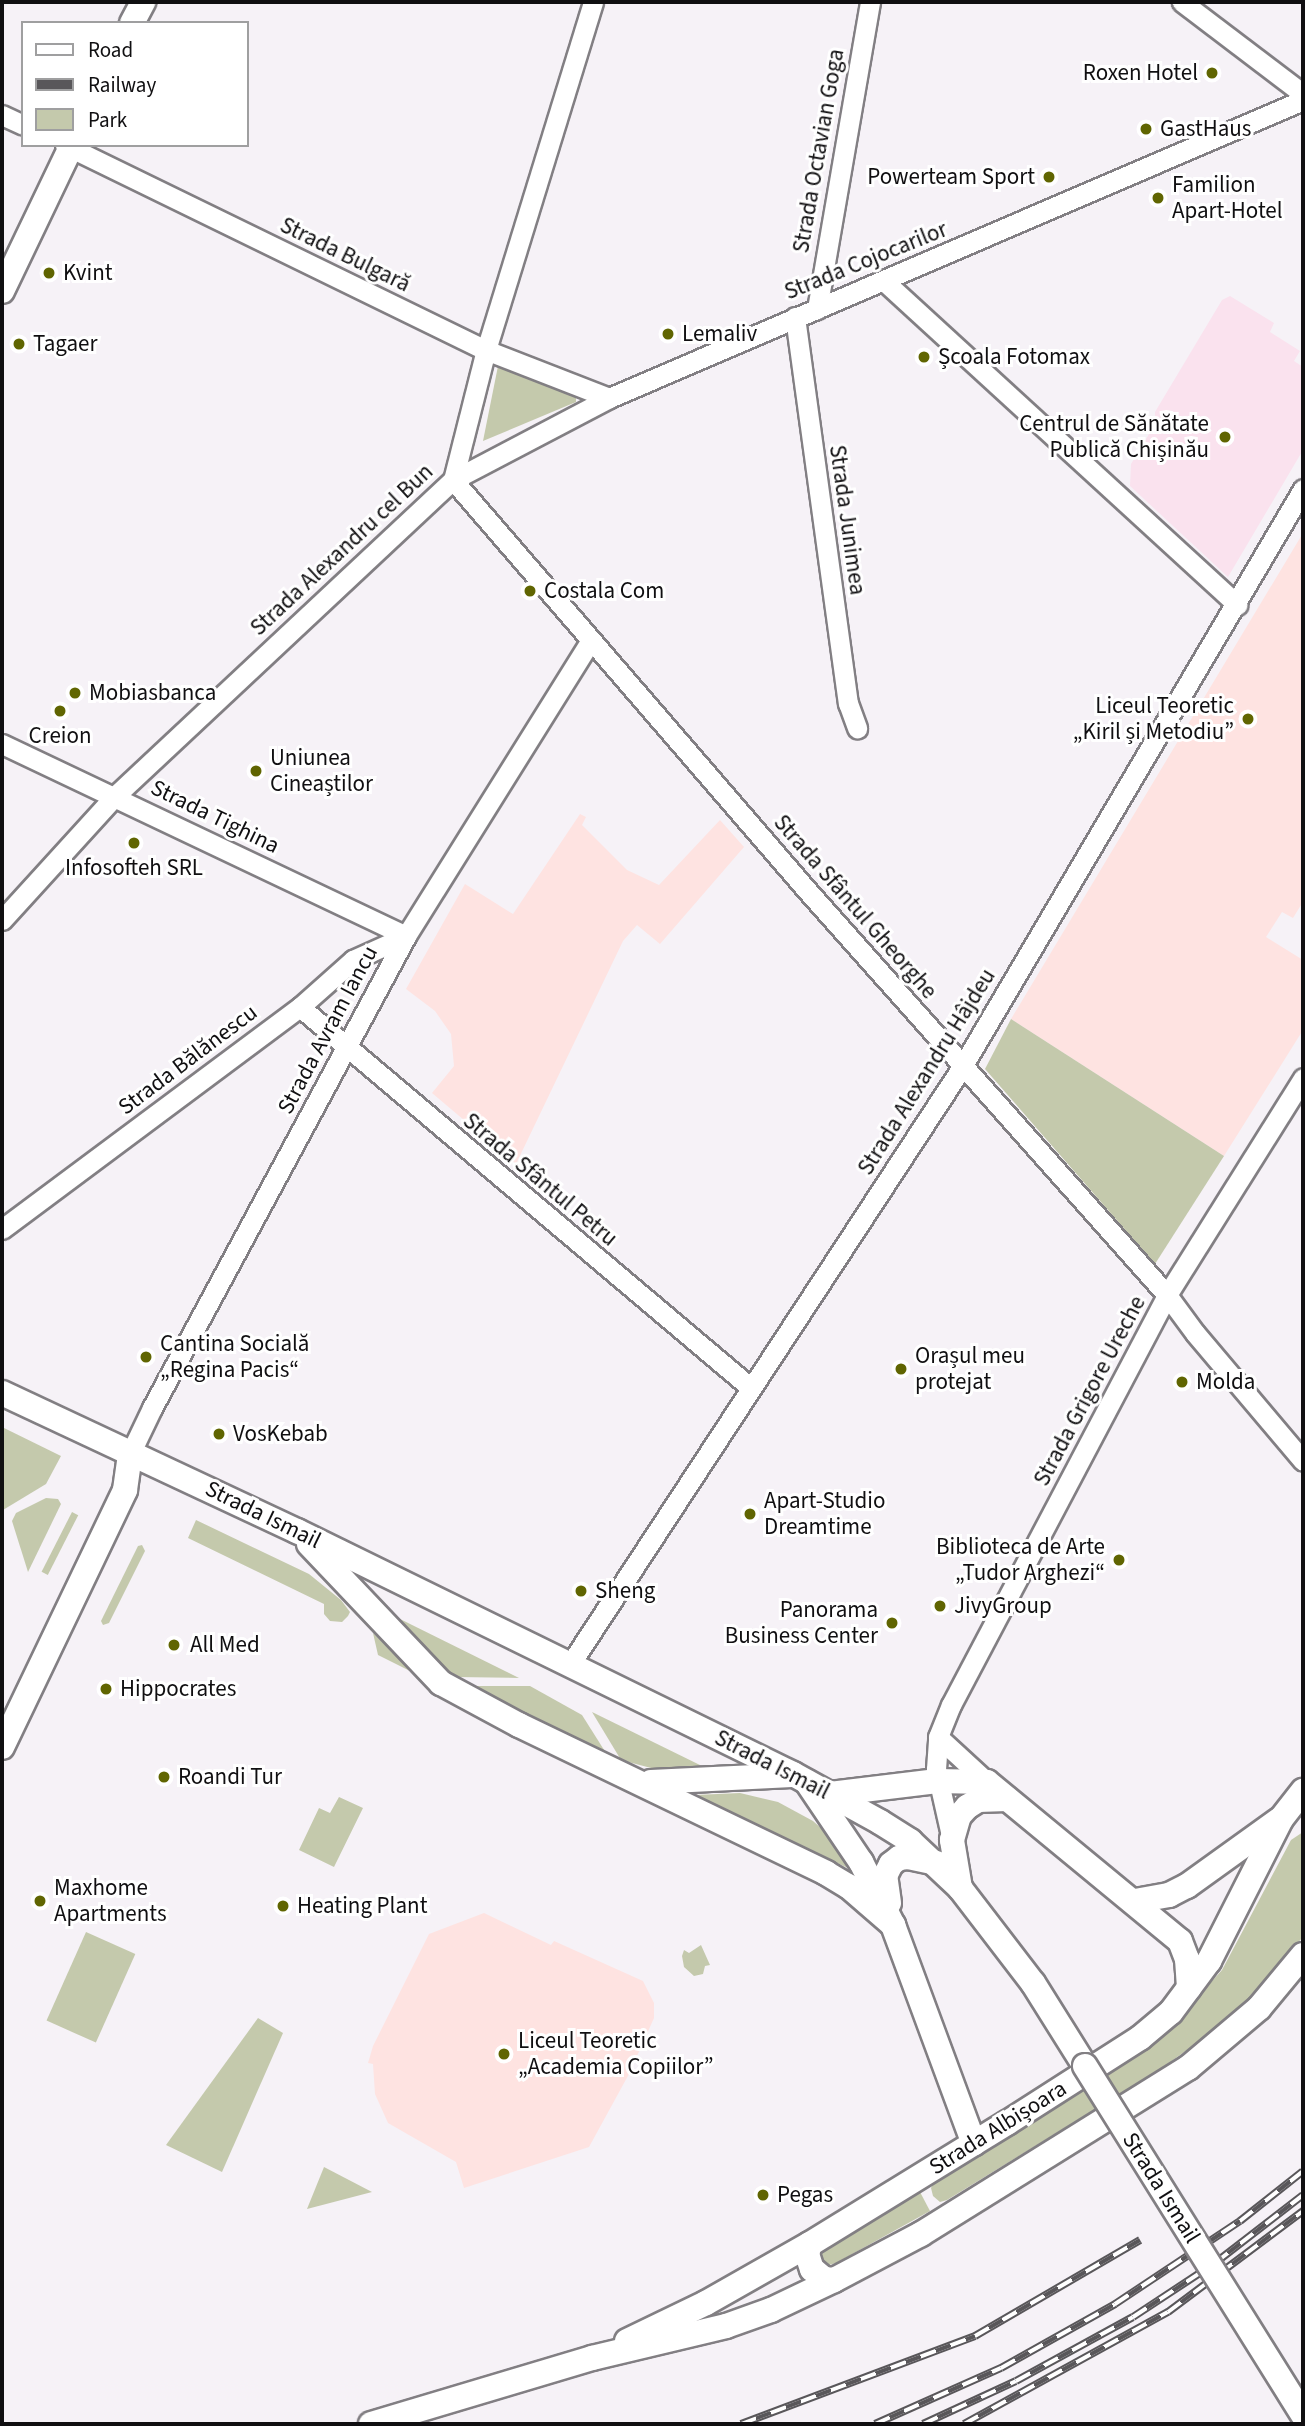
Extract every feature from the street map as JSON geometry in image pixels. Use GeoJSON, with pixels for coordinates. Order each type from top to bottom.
{"type":"FeatureCollection","features":[{"type":"Feature","properties":{"kind":"main road"},"geometry":{"type":"LineString","coordinates":[[133,21],[143,2]]}},
{"type":"Feature","properties":{"kind":"main road"},"geometry":{"type":"LineString","coordinates":[[2,291],[69,147]]}},
{"type":"Feature","properties":{"kind":"main road","name":"Strada Ismail"},"geometry":{"type":"LineString","coordinates":[[2,1393],[297,1531],[800,1778],[897,1832],[936,1863],[960,1888],[1032,1983],[1303,2415]]}},
{"type":"Feature","properties":{"kind":"main road"},"geometry":{"type":"LineString","coordinates":[[2,1747],[125,1490],[130,1454]]}},
{"type":"Feature","properties":{"kind":"main road"},"geometry":{"type":"LineString","coordinates":[[297,1531],[441,1683],[593,1761],[643,1782],[826,1872],[848,1886],[893,1925]]}},
{"type":"Feature","properties":{"kind":"main road"},"geometry":{"type":"LineString","coordinates":[[643,1782],[800,1778],[861,1862],[893,1925],[974,2144]]}},
{"type":"Feature","properties":{"kind":"main road"},"geometry":{"type":"LineString","coordinates":[[830,1794],[937,1781],[987,1782],[1135,1901],[1180,1941],[1187,1959],[1189,1988]]}},
{"type":"Feature","properties":{"kind":"main road","name":"Strada Albișoara"},"geometry":{"type":"LineString","coordinates":[[592,2358],[706,2303],[810,2244],[1140,2038],[1171,2012],[1209,1961],[1292,1816],[1303,1791]]}},
{"type":"Feature","properties":{"kind":"main road"},"geometry":{"type":"LineString","coordinates":[[960,1888],[952,1840],[959,1816],[978,1800],[1007,1799]]}},
{"type":"Feature","properties":{"kind":"main road"},"geometry":{"type":"LineString","coordinates":[[1135,1901],[1169,1895],[1187,1886],[1292,1816]]}},
{"type":"Feature","properties":{"kind":"main road"},"geometry":{"type":"LineString","coordinates":[[893,1925],[885,1882],[887,1869],[899,1858],[936,1863]]}},
{"type":"Feature","properties":{"kind":"main road","name":"Strada Albișoara"},"geometry":{"type":"LineString","coordinates":[[371,2424],[592,2358],[726,2326],[771,2310],[834,2280],[941,2222],[1188,2067],[1259,2008],[1303,1955]]}},
{"type":"Feature","properties":{"kind":"main road"},"geometry":{"type":"LineString","coordinates":[[810,2244],[807,2254],[812,2269],[824,2279],[834,2280]]}},
{"type":"Feature","properties":{"kind":"street","name":"Strada Alexandru cel Bun"},"geometry":{"type":"LineString","coordinates":[[2,920],[115,796],[453,480],[486,351],[593,2]]}},
{"type":"Feature","properties":{"kind":"street","name":"Strada Octavian Goga"},"geometry":{"type":"LineString","coordinates":[[817,309],[870,2]]}},
{"type":"Feature","properties":{"kind":"street"},"geometry":{"type":"LineString","coordinates":[[1182,2],[1303,94]]}},
{"type":"Feature","properties":{"kind":"street","name":"Strada Cojocarilor"},"geometry":{"type":"LineString","coordinates":[[453,480],[609,398],[795,317],[885,282],[1303,100]]}},
{"type":"Feature","properties":{"kind":"street"},"geometry":{"type":"LineString","coordinates":[[2,115],[21,124]]}},
{"type":"Feature","properties":{"kind":"street","name":"Strada Bulgară"},"geometry":{"type":"LineString","coordinates":[[71,147],[486,351],[609,398]]}},
{"type":"Feature","properties":{"kind":"street"},"geometry":{"type":"LineString","coordinates":[[885,282],[1238,605]]}},
{"type":"Feature","properties":{"kind":"street","name":"Strada Junimea"},"geometry":{"type":"LineString","coordinates":[[795,317],[848,703],[857,728]]}},
{"type":"Feature","properties":{"kind":"street","name":"Strada Sfântul Gheorghe"},"geometry":{"type":"LineString","coordinates":[[453,480],[590,642],[962,1067],[1167,1295],[1195,1333],[1303,1461]]}},
{"type":"Feature","properties":{"kind":"street","name":"Strada Alexandru Hâjdeu"},"geometry":{"type":"LineString","coordinates":[[569,1666],[962,1067],[1238,605],[1303,489]]}},
{"type":"Feature","properties":{"kind":"street","name":"Strada Avram Iancu"},"geometry":{"type":"LineString","coordinates":[[130,1454],[152,1408],[406,936],[590,642]]}},
{"type":"Feature","properties":{"kind":"street","name":"Strada Tighina"},"geometry":{"type":"LineString","coordinates":[[2,744],[406,936]]}},
{"type":"Feature","properties":{"kind":"street","name":"Strada Bălănescu"},"geometry":{"type":"LineString","coordinates":[[2,1229],[300,1007],[353,960],[406,936]]}},
{"type":"Feature","properties":{"kind":"street","name":"Strada Sfântul Petru"},"geometry":{"type":"LineString","coordinates":[[300,1007],[751,1388]]}},
{"type":"Feature","properties":{"kind":"street","name":"Strada Grigore Ureche"},"geometry":{"type":"LineString","coordinates":[[952,1840],[937,1781],[939,1737],[951,1705],[1167,1295],[1303,1078]]}},
{"type":"Feature","properties":{"kind":"street"},"geometry":{"type":"LineString","coordinates":[[939,1737],[987,1782]]}},
{"type":"Feature","properties":{"kind":"shaded area","name":"Centrul de Sănătate Publică Chișinău"},"geometry":{"type":"Polygon","coordinates":[[[1230,296],[1274,323],[1270,332],[1300,351],[1294,361],[1303,367],[1303,450],[1228,577],[1130,486],[1131,464],[1155,424],[1155,412],[1222,300],[1230,296]]]}},
{"type":"Feature","properties":{"kind":"shaded area","name":"Liceul Teoretic „Kiril și Metodiu”"},"geometry":{"type":"Polygon","coordinates":[[[1303,533],[1303,906],[1301,905],[1293,918],[1282,912],[1266,937],[1303,960],[1303,1030],[1224,1156],[1011,1019],[1303,533]]]}},
{"type":"Feature","properties":{"kind":"shaded area"},"geometry":{"type":"Polygon","coordinates":[[[580,814],[586,817],[582,825],[627,870],[659,885],[720,820],[744,847],[660,944],[637,925],[623,941],[516,1164],[432,1093],[454,1066],[451,1034],[435,1011],[406,989],[465,884],[513,914],[580,814]]]}},
{"type":"Feature","properties":{"kind":"shaded area","name":"Liceul Teoretic „Academia Copiilor”"},"geometry":{"type":"Polygon","coordinates":[[[484,1913],[551,1945],[554,1941],[643,1981],[654,2003],[654,2018],[629,2074],[589,2147],[464,2188],[456,2162],[388,2123],[375,2094],[373,2064],[368,2063],[373,2046],[429,1934],[484,1913]]]}},
{"type":"Feature","properties":{"kind":"green space"},"geometry":{"type":"Polygon","coordinates":[[[499,361],[576,395],[576,402],[483,441],[499,361]]]}},
{"type":"Feature","properties":{"kind":"green space"},"geometry":{"type":"Polygon","coordinates":[[[1011,1019],[1224,1156],[1155,1264],[985,1069],[1011,1019]]]}},
{"type":"Feature","properties":{"kind":"green space"},"geometry":{"type":"Polygon","coordinates":[[[2,1427],[61,1456],[46,1484],[3,1510],[2,1427]]]}},
{"type":"Feature","properties":{"kind":"green space"},"geometry":{"type":"Polygon","coordinates":[[[46,1498],[58,1499],[61,1504],[28,1572],[12,1521],[16,1513],[46,1498]]]}},
{"type":"Feature","properties":{"kind":"green space"},"geometry":{"type":"Polygon","coordinates":[[[72,1512],[78,1515],[48,1575],[42,1572],[72,1512]]]}},
{"type":"Feature","properties":{"kind":"green space"},"geometry":{"type":"Polygon","coordinates":[[[196,1520],[309,1574],[341,1600],[350,1612],[348,1616],[342,1622],[330,1621],[324,1614],[324,1604],[188,1538],[196,1520]]]}},
{"type":"Feature","properties":{"kind":"green space"},"geometry":{"type":"Polygon","coordinates":[[[142,1545],[145,1551],[109,1623],[103,1625],[101,1621],[138,1546],[142,1545]]]}},
{"type":"Feature","properties":{"kind":"green space"},"geometry":{"type":"Polygon","coordinates":[[[398,1620],[519,1678],[455,1677],[398,1620]]]}},
{"type":"Feature","properties":{"kind":"green space"},"geometry":{"type":"Polygon","coordinates":[[[373,1633],[411,1670],[410,1671],[378,1655],[373,1633]]]}},
{"type":"Feature","properties":{"kind":"green space"},"geometry":{"type":"Polygon","coordinates":[[[469,1686],[530,1686],[582,1715],[606,1753],[469,1686]]]}},
{"type":"Feature","properties":{"kind":"green space"},"geometry":{"type":"Polygon","coordinates":[[[592,1712],[705,1768],[651,1768],[621,1760],[592,1712]]]}},
{"type":"Feature","properties":{"kind":"green space"},"geometry":{"type":"Polygon","coordinates":[[[740,1793],[778,1802],[813,1821],[829,1835],[852,1870],[695,1795],[740,1793]]]}},
{"type":"Feature","properties":{"kind":"green space"},"geometry":{"type":"Polygon","coordinates":[[[339,1797],[363,1808],[334,1867],[299,1850],[319,1808],[330,1813],[339,1797]]]}},
{"type":"Feature","properties":{"kind":"green space"},"geometry":{"type":"Polygon","coordinates":[[[1303,1832],[1303,1937],[1247,2000],[1201,2040],[1159,2070],[947,2200],[940,2202],[933,2196],[931,2188],[935,2180],[1169,2029],[1222,1970],[1291,1840],[1303,1832]]]}},
{"type":"Feature","properties":{"kind":"green space"},"geometry":{"type":"Polygon","coordinates":[[[86,1932],[135,1954],[96,2043],[47,2021],[86,1932]]]}},
{"type":"Feature","properties":{"kind":"green space"},"geometry":{"type":"Polygon","coordinates":[[[701,1945],[710,1965],[705,1966],[703,1974],[694,1976],[684,1967],[682,1956],[684,1950],[689,1953],[701,1945]]]}},
{"type":"Feature","properties":{"kind":"green space"},"geometry":{"type":"Polygon","coordinates":[[[258,2018],[283,2033],[222,2172],[166,2145],[258,2018]]]}},
{"type":"Feature","properties":{"kind":"green space"},"geometry":{"type":"Polygon","coordinates":[[[324,2167],[372,2192],[307,2209],[324,2167]]]}},
{"type":"Feature","properties":{"kind":"green space"},"geometry":{"type":"Polygon","coordinates":[[[920,2192],[930,2211],[836,2263],[825,2266],[819,2261],[819,2255],[827,2248],[920,2192]]]}},
{"type":"Feature","properties":{"kind":"railway"},"geometry":{"type":"LineString","coordinates":[[875,2424],[1001,2368],[1115,2304],[1240,2221],[1303,2171]]}},
{"type":"Feature","properties":{"kind":"railway"},"geometry":{"type":"LineString","coordinates":[[923,2424],[1016,2381],[1133,2317],[1215,2263],[1303,2195]]}},
{"type":"Feature","properties":{"kind":"railway"},"geometry":{"type":"LineString","coordinates":[[964,2424],[1168,2312],[1303,2211]]}},
{"type":"Feature","properties":{"kind":"railway"},"geometry":{"type":"LineString","coordinates":[[741,2424],[975,2336],[1140,2240]]}},
{"type":"Feature","properties":{"kind":"place","name":"Roxen Hotel"},"geometry":{"type":"Point","coordinates":[1212,73]}},
{"type":"Feature","properties":{"kind":"place","name":"GastHaus"},"geometry":{"type":"Point","coordinates":[1146,129]}},
{"type":"Feature","properties":{"kind":"place","name":"Powerteam Sport"},"geometry":{"type":"Point","coordinates":[1049,177]}},
{"type":"Feature","properties":{"kind":"place","name":"Familion Apart-Hotel"},"geometry":{"type":"Point","coordinates":[1158,198]}},
{"type":"Feature","properties":{"kind":"place","name":"Kvint"},"geometry":{"type":"Point","coordinates":[49,273]}},
{"type":"Feature","properties":{"kind":"place","name":"Lemaliv"},"geometry":{"type":"Point","coordinates":[668,334]}},
{"type":"Feature","properties":{"kind":"place","name":"Tagaer"},"geometry":{"type":"Point","coordinates":[19,344]}},
{"type":"Feature","properties":{"kind":"place","name":"Școala Fotomax"},"geometry":{"type":"Point","coordinates":[924,357]}},
{"type":"Feature","properties":{"kind":"place","name":"Centrul de Sănătate Publică Chișinău"},"geometry":{"type":"Point","coordinates":[1225,437]}},
{"type":"Feature","properties":{"kind":"place","name":"Costala Com"},"geometry":{"type":"Point","coordinates":[530,591]}},
{"type":"Feature","properties":{"kind":"place","name":"Mobiasbanca"},"geometry":{"type":"Point","coordinates":[75,693]}},
{"type":"Feature","properties":{"kind":"place","name":"Creion"},"geometry":{"type":"Point","coordinates":[60,711]}},
{"type":"Feature","properties":{"kind":"place","name":"Liceul Teoretic „Kiril și Metodiu”"},"geometry":{"type":"Point","coordinates":[1248,719]}},
{"type":"Feature","properties":{"kind":"place","name":"Uniunea Cineaștilor"},"geometry":{"type":"Point","coordinates":[256,771]}},
{"type":"Feature","properties":{"kind":"place","name":"Infosofteh SRL"},"geometry":{"type":"Point","coordinates":[134,843]}},
{"type":"Feature","properties":{"kind":"place","name":"Cantina Socială „Regina Pacis“"},"geometry":{"type":"Point","coordinates":[146,1357]}},
{"type":"Feature","properties":{"kind":"place","name":"Orașul meu protejat"},"geometry":{"type":"Point","coordinates":[901,1369]}},
{"type":"Feature","properties":{"kind":"place","name":"Molda"},"geometry":{"type":"Point","coordinates":[1182,1382]}},
{"type":"Feature","properties":{"kind":"place","name":"VosKebab"},"geometry":{"type":"Point","coordinates":[219,1434]}},
{"type":"Feature","properties":{"kind":"place","name":"Apart-Studio Dreamtime"},"geometry":{"type":"Point","coordinates":[750,1514]}},
{"type":"Feature","properties":{"kind":"place","name":"Biblioteca de Arte „Tudor Arghezi“"},"geometry":{"type":"Point","coordinates":[1119,1560]}},
{"type":"Feature","properties":{"kind":"place","name":"Sheng"},"geometry":{"type":"Point","coordinates":[581,1591]}},
{"type":"Feature","properties":{"kind":"place","name":"JivyGroup"},"geometry":{"type":"Point","coordinates":[940,1606]}},
{"type":"Feature","properties":{"kind":"place","name":"Panorama Business Center"},"geometry":{"type":"Point","coordinates":[892,1623]}},
{"type":"Feature","properties":{"kind":"place","name":"All Med"},"geometry":{"type":"Point","coordinates":[174,1645]}},
{"type":"Feature","properties":{"kind":"place","name":"Hippocrates"},"geometry":{"type":"Point","coordinates":[106,1689]}},
{"type":"Feature","properties":{"kind":"place","name":"Roandi Tur"},"geometry":{"type":"Point","coordinates":[164,1777]}},
{"type":"Feature","properties":{"kind":"place","name":"Maxhome Apartments"},"geometry":{"type":"Point","coordinates":[40,1901]}},
{"type":"Feature","properties":{"kind":"place","name":"Heating Plant"},"geometry":{"type":"Point","coordinates":[283,1906]}},
{"type":"Feature","properties":{"kind":"place","name":"Liceul Teoretic „Academia Copiilor”"},"geometry":{"type":"Point","coordinates":[504,2054]}},
{"type":"Feature","properties":{"kind":"place","name":"Pegas"},"geometry":{"type":"Point","coordinates":[763,2195]}}]}
